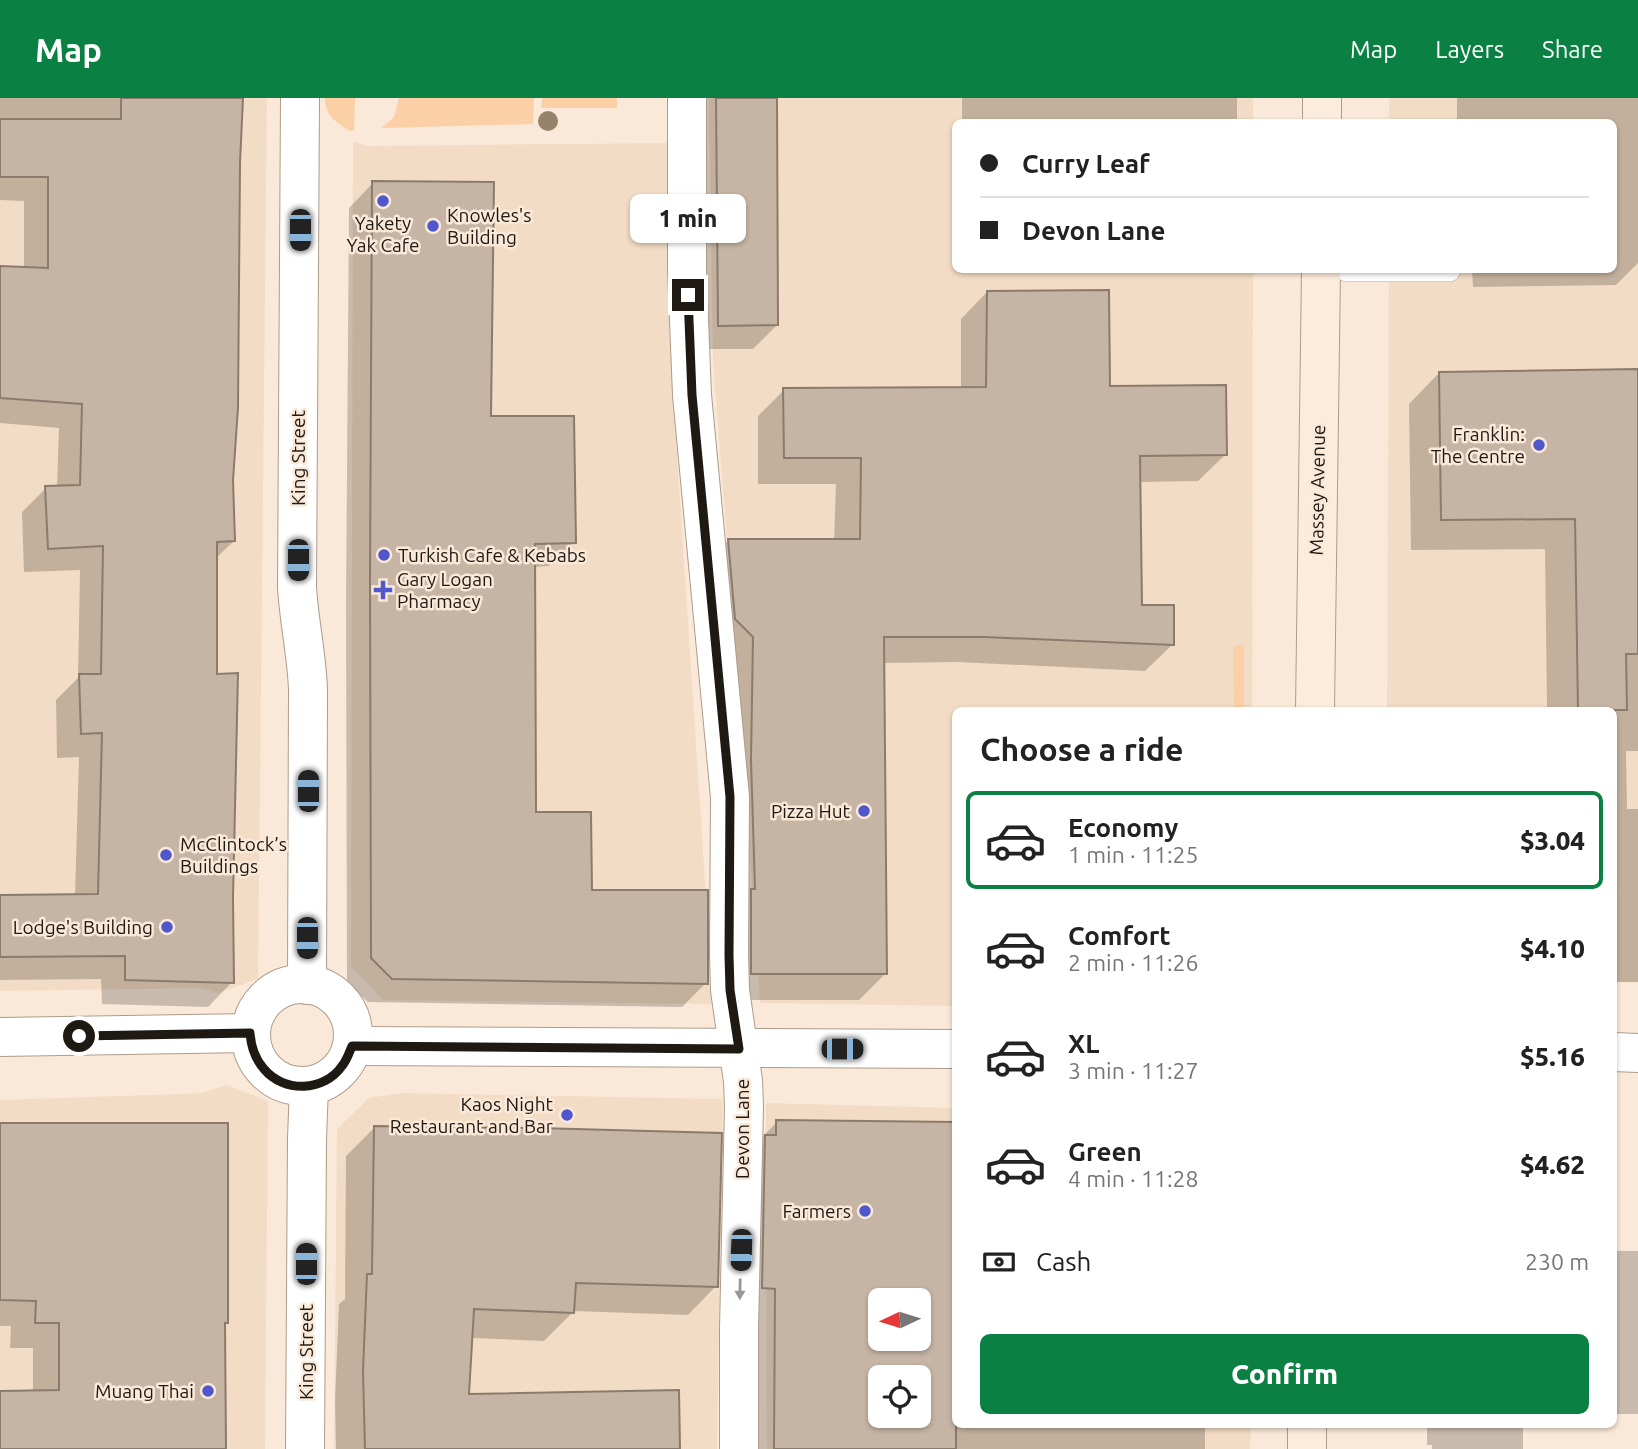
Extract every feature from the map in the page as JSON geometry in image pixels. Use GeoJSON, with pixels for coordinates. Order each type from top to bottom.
{"type":"FeatureCollection","features":[{"type":"Feature","properties":{"kind":"main road"},"geometry":{"type":"LineString","coordinates":[[1322,98],[1322,119]]}},
{"type":"Feature","properties":{"kind":"main road","name":"Massey Avenue"},"geometry":{"type":"LineString","coordinates":[[1315,707],[1321,273]]}},
{"type":"Feature","properties":{"kind":"main road"},"geometry":{"type":"LineString","coordinates":[[1307,1428],[1307,1449]]}},
{"type":"Feature","properties":{"kind":"street","name":"King Street"},"geometry":{"type":"LineString","coordinates":[[300,98],[297,587],[308,691],[307,985]]}},
{"type":"Feature","properties":{"kind":"street","name":"Devon Lane"},"geometry":{"type":"LineString","coordinates":[[687,98],[687,270],[692,395],[730,797],[730,990],[744,1107],[739,1449]]}},
{"type":"Feature","properties":{"kind":"street"},"geometry":{"type":"LineString","coordinates":[[307,985],[325,990],[337,999],[352,1027],[352,1046],[342,1067],[333,1076],[309,1086],[292,1086],[276,1080],[263,1069],[251,1046],[250,1033],[254,1016],[271,994],[283,988],[307,985]]}},
{"type":"Feature","properties":{"kind":"street"},"geometry":{"type":"LineString","coordinates":[[0,1037],[250,1033]]}},
{"type":"Feature","properties":{"kind":"street"},"geometry":{"type":"LineString","coordinates":[[352,1046],[952,1049]]}},
{"type":"Feature","properties":{"kind":"street"},"geometry":{"type":"LineString","coordinates":[[1617,1052],[1638,1053]]}},
{"type":"Feature","properties":{"kind":"street","name":"King Street"},"geometry":{"type":"LineString","coordinates":[[305,1449],[309,1086]]}},
{"type":"Feature","properties":{"kind":"shaded area"},"geometry":{"type":"Polygon","coordinates":[[[0,98],[267,98],[258,979],[218,993],[201,988],[0,991],[0,98]]]}},
{"type":"Feature","properties":{"kind":"shaded area"},"geometry":{"type":"Polygon","coordinates":[[[325,98],[355,98],[354,130],[350,131],[332,118],[325,98]]]}},
{"type":"Feature","properties":{"kind":"shaded area"},"geometry":{"type":"Polygon","coordinates":[[[399,98],[534,98],[533,124],[381,128],[394,117],[399,98]]]}},
{"type":"Feature","properties":{"kind":"shaded area"},"geometry":{"type":"Polygon","coordinates":[[[542,98],[617,98],[617,108],[541,108],[542,98]]]}},
{"type":"Feature","properties":{"kind":"shaded area"},"geometry":{"type":"Polygon","coordinates":[[[709,98],[1253,98],[1253,119],[952,119],[952,273],[1253,273],[1252,707],[952,707],[952,1006],[760,1003],[713,362],[709,98]]]}},
{"type":"Feature","properties":{"kind":"shaded area"},"geometry":{"type":"Polygon","coordinates":[[[1389,98],[1638,98],[1638,982],[1617,982],[1617,707],[1387,707],[1389,273],[1617,273],[1617,119],[1389,119],[1389,98]]]}},
{"type":"Feature","properties":{"kind":"shaded area"},"geometry":{"type":"Polygon","coordinates":[[[353,141],[367,146],[670,143],[673,393],[713,1004],[383,1000],[351,966],[353,141]]]}},
{"type":"Feature","properties":{"kind":"shaded area"},"geometry":{"type":"Polygon","coordinates":[[[1244,644],[1244,707],[1234,707],[1233,647],[1244,644]]]}},
{"type":"Feature","properties":{"kind":"shaded area"},"geometry":{"type":"Polygon","coordinates":[[[227,1085],[268,1101],[265,1449],[0,1449],[0,1100],[202,1093],[227,1085]]]}},
{"type":"Feature","properties":{"kind":"shaded area"},"geometry":{"type":"Polygon","coordinates":[[[403,1093],[723,1099],[717,1449],[334,1449],[337,1129],[369,1098],[403,1093]]]}},
{"type":"Feature","properties":{"kind":"shaded area","name":"Farmers"},"geometry":{"type":"Polygon","coordinates":[[[766,1103],[952,1108],[952,1428],[1251,1428],[1250,1449],[767,1449],[766,1103]]]}},
{"type":"Feature","properties":{"kind":"building"},"geometry":{"type":"Polygon","coordinates":[[[121,98],[243,98],[238,408],[233,480],[235,541],[217,542],[217,674],[238,673],[234,983],[125,980],[125,956],[0,957],[0,895],[98,894],[102,733],[81,734],[79,674],[101,674],[103,546],[48,549],[45,486],[80,485],[82,404],[0,398],[0,266],[48,268],[48,177],[0,177],[0,119],[121,119],[121,98]]]}},
{"type":"Feature","properties":{"kind":"building"},"geometry":{"type":"Polygon","coordinates":[[[716,98],[777,98],[778,325],[718,326],[716,98]]]}},
{"type":"Feature","properties":{"kind":"building"},"geometry":{"type":"Polygon","coordinates":[[[372,181],[494,182],[491,416],[574,416],[576,543],[535,544],[536,812],[591,812],[592,890],[708,890],[708,984],[392,979],[371,958],[372,181]]]}},
{"type":"Feature","properties":{"kind":"building"},"geometry":{"type":"Polygon","coordinates":[[[1109,290],[1110,386],[1226,385],[1227,455],[1140,456],[1142,605],[1174,605],[1174,645],[985,637],[884,637],[887,974],[751,974],[751,889],[755,889],[751,760],[753,637],[735,619],[728,539],[860,539],[861,458],[784,458],[783,388],[986,387],[987,291],[1109,290]]]}},
{"type":"Feature","properties":{"kind":"building","name":"Franklin: The Centre"},"geometry":{"type":"Polygon","coordinates":[[[1638,369],[1638,654],[1626,654],[1627,710],[1617,710],[1617,707],[1578,707],[1575,519],[1441,520],[1439,372],[1638,369]]]}},
{"type":"Feature","properties":{"kind":"building","name":"Farmers"},"geometry":{"type":"Polygon","coordinates":[[[776,1120],[952,1122],[952,1428],[956,1428],[956,1449],[774,1449],[775,1289],[762,1288],[765,1135],[776,1135],[776,1120]]]}},
{"type":"Feature","properties":{"kind":"building"},"geometry":{"type":"Polygon","coordinates":[[[0,1123],[228,1123],[226,1449],[0,1449],[0,1391],[59,1390],[59,1323],[35,1323],[36,1301],[0,1300],[0,1123]]]}},
{"type":"Feature","properties":{"kind":"building"},"geometry":{"type":"Polygon","coordinates":[[[374,1126],[722,1133],[718,1287],[576,1283],[574,1313],[474,1309],[469,1394],[679,1390],[680,1449],[365,1449],[363,1371],[367,1274],[372,1274],[374,1126]]]}},
{"type":"Feature","properties":{"kind":"place","name":"Yakety Yak Cafe"},"geometry":{"type":"Point","coordinates":[383,201]}},
{"type":"Feature","properties":{"kind":"place","name":"Knowles's Building"},"geometry":{"type":"Point","coordinates":[433,226]}},
{"type":"Feature","properties":{"kind":"place","name":"Franklin: The Centre"},"geometry":{"type":"Point","coordinates":[1539,445]}},
{"type":"Feature","properties":{"kind":"place","name":"Turkish Cafe & Kebabs"},"geometry":{"type":"Point","coordinates":[384,555]}},
{"type":"Feature","properties":{"kind":"place","name":"Gary Logan Pharmacy"},"geometry":{"type":"Point","coordinates":[383,590]}},
{"type":"Feature","properties":{"kind":"place","name":"Pizza Hut"},"geometry":{"type":"Point","coordinates":[864,811]}},
{"type":"Feature","properties":{"kind":"place","name":"McClintock’s Buildings"},"geometry":{"type":"Point","coordinates":[166,855]}},
{"type":"Feature","properties":{"kind":"place","name":"Lodge's Building"},"geometry":{"type":"Point","coordinates":[167,927]}},
{"type":"Feature","properties":{"kind":"place","name":"Kaos Night Restaurant and Bar"},"geometry":{"type":"Point","coordinates":[567,1115]}},
{"type":"Feature","properties":{"kind":"place","name":"Farmers"},"geometry":{"type":"Point","coordinates":[865,1211]}},
{"type":"Feature","properties":{"kind":"place","name":"Muang Thai"},"geometry":{"type":"Point","coordinates":[208,1391]}},
{"type":"Feature","properties":{"kind":"route"},"geometry":{"type":"LineString","coordinates":[[79,1036],[250,1033],[251,1046],[263,1069],[276,1080],[292,1086],[309,1086],[333,1076],[342,1067],[352,1046],[739,1049],[730,990],[730,797],[692,395],[688,295]]}}]}
